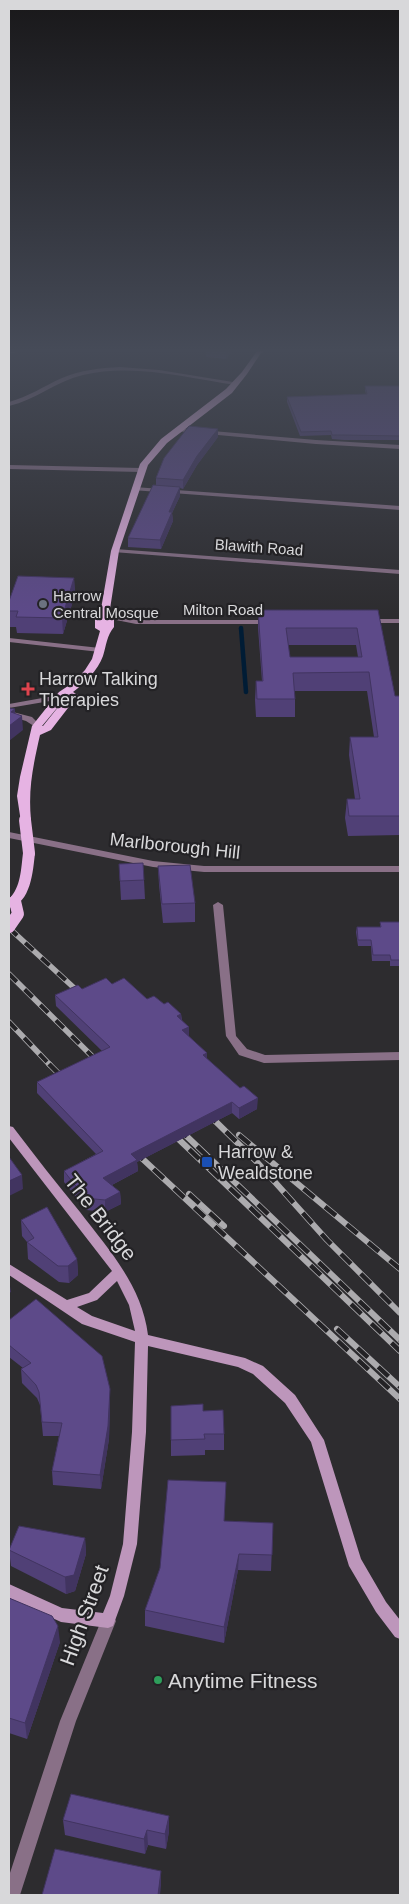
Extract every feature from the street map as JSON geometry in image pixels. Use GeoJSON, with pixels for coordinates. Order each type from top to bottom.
{"type":"FeatureCollection","features":[{"type":"Feature","properties":{"kind":"main road"},"geometry":{"type":"LineString","coordinates":[[37,730],[47,728],[72,697],[78,684],[97,659],[107,629],[100,628],[100,613],[107,613],[115,551],[134,489],[148,457],[169,437]]}},
{"type":"Feature","properties":{"kind":"main road"},"geometry":{"type":"LineString","coordinates":[[9,927],[18,914],[12,902],[26,879],[28,853],[23,796],[25,777],[37,730],[64,694],[78,684]]}},
{"type":"Feature","properties":{"kind":"street"},"geometry":{"type":"LineString","coordinates":[[263,437],[308,443],[400,447]]}},
{"type":"Feature","properties":{"kind":"street"},"geometry":{"type":"LineString","coordinates":[[9,467],[141,470]]}},
{"type":"Feature","properties":{"kind":"street"},"geometry":{"type":"LineString","coordinates":[[134,489],[400,508]]}},
{"type":"Feature","properties":{"kind":"street","name":"Blawith Road"},"geometry":{"type":"LineString","coordinates":[[115,551],[400,572]]}},
{"type":"Feature","properties":{"kind":"street","name":"Milton Road"},"geometry":{"type":"LineString","coordinates":[[107,613],[136,622]]}},
{"type":"Feature","properties":{"kind":"street"},"geometry":{"type":"LineString","coordinates":[[364,621],[400,621]]}},
{"type":"Feature","properties":{"kind":"street","name":"Milton Road"},"geometry":{"type":"LineString","coordinates":[[107,629],[136,622],[280,622]]}},
{"type":"Feature","properties":{"kind":"street"},"geometry":{"type":"LineString","coordinates":[[9,640],[100,650]]}},
{"type":"Feature","properties":{"kind":"street"},"geometry":{"type":"LineString","coordinates":[[9,706],[50,699],[64,694]]}},
{"type":"Feature","properties":{"kind":"street"},"geometry":{"type":"LineString","coordinates":[[9,713],[30,720],[37,730]]}},
{"type":"Feature","properties":{"kind":"street","name":"Marlborough Hill"},"geometry":{"type":"LineString","coordinates":[[9,836],[153,864],[204,869],[400,869]]}},
{"type":"Feature","properties":{"kind":"street"},"geometry":{"type":"LineString","coordinates":[[218,906],[231,1036],[243,1052],[264,1059],[400,1056]]}},
{"type":"Feature","properties":{"kind":"street","name":"The Bridge"},"geometry":{"type":"LineString","coordinates":[[9,1130],[119,1272],[135,1305],[142,1339]]}},
{"type":"Feature","properties":{"kind":"street"},"geometry":{"type":"LineString","coordinates":[[9,1269],[87,1320],[142,1339],[240,1362],[258,1370],[290,1399],[317,1440],[354,1562],[381,1607],[400,1632]]}},
{"type":"Feature","properties":{"kind":"street"},"geometry":{"type":"LineString","coordinates":[[64,1306],[93,1297],[119,1272]]}},
{"type":"Feature","properties":{"kind":"street","name":"High Street"},"geometry":{"type":"LineString","coordinates":[[11,1895],[68,1721],[117,1596],[130,1544],[139,1432],[142,1339]]}},
{"type":"Feature","properties":{"kind":"street"},"geometry":{"type":"LineString","coordinates":[[9,1591],[61,1615],[108,1621]]}},
{"type":"Feature","properties":{"kind":"building"},"geometry":{"type":"Polygon","coordinates":[[[181,437],[212,437],[197,456],[183,480],[156,478],[164,458],[181,437]]]}},
{"type":"Feature","properties":{"kind":"building"},"geometry":{"type":"Polygon","coordinates":[[[153,485],[180,487],[160,540],[128,538],[153,485]]]}},
{"type":"Feature","properties":{"kind":"building"},"geometry":{"type":"Polygon","coordinates":[[[18,576],[74,578],[62,618],[16,617],[18,611],[9,611],[9,601],[18,576]]]}},
{"type":"Feature","properties":{"kind":"building"},"geometry":{"type":"Polygon","coordinates":[[[258,610],[378,610],[395,696],[400,696],[400,816],[349,816],[347,799],[360,799],[350,737],[378,737],[369,672],[293,673],[295,699],[257,699],[256,681],[263,681],[258,610]],[[286,628],[290,657],[362,657],[357,628],[286,628]]]}},
{"type":"Feature","properties":{"kind":"building"},"geometry":{"type":"Polygon","coordinates":[[[9,708],[15,709],[11,712],[22,716],[9,726],[9,708]]]}},
{"type":"Feature","properties":{"kind":"building"},"geometry":{"type":"Polygon","coordinates":[[[143,863],[144,880],[120,881],[119,864],[143,863]]]}},
{"type":"Feature","properties":{"kind":"building"},"geometry":{"type":"Polygon","coordinates":[[[190,865],[195,903],[162,904],[158,866],[190,865]]]}},
{"type":"Feature","properties":{"kind":"building"},"geometry":{"type":"Polygon","coordinates":[[[380,922],[400,922],[400,960],[391,960],[390,955],[373,955],[371,940],[358,940],[357,927],[381,927],[380,922]]]}},
{"type":"Feature","properties":{"kind":"building"},"geometry":{"type":"Polygon","coordinates":[[[106,978],[112,984],[124,978],[147,999],[154,996],[164,1004],[168,1002],[181,1014],[177,1016],[189,1027],[182,1030],[207,1053],[203,1055],[240,1088],[244,1086],[258,1098],[239,1108],[232,1102],[131,1154],[137,1160],[103,1178],[120,1192],[105,1200],[85,1198],[64,1171],[103,1151],[37,1082],[110,1047],[55,995],[78,985],[82,989],[106,978]]]}},
{"type":"Feature","properties":{"kind":"building"},"geometry":{"type":"Polygon","coordinates":[[[9,1157],[22,1175],[9,1181],[9,1157]]]}},
{"type":"Feature","properties":{"kind":"building"},"geometry":{"type":"Polygon","coordinates":[[[47,1207],[77,1259],[68,1266],[58,1266],[27,1242],[34,1238],[21,1220],[47,1207]]]}},
{"type":"Feature","properties":{"kind":"building"},"geometry":{"type":"Polygon","coordinates":[[[36,1299],[102,1356],[110,1389],[108,1426],[100,1475],[52,1471],[62,1423],[42,1422],[39,1392],[36,1385],[21,1369],[31,1363],[9,1345],[9,1320],[36,1299]]]}},
{"type":"Feature","properties":{"kind":"building"},"geometry":{"type":"Polygon","coordinates":[[[203,1404],[203,1411],[223,1410],[224,1434],[204,1434],[205,1439],[171,1440],[171,1406],[203,1404]]]}},
{"type":"Feature","properties":{"kind":"building"},"geometry":{"type":"Polygon","coordinates":[[[168,1480],[226,1482],[224,1521],[273,1523],[272,1555],[239,1554],[224,1627],[145,1610],[160,1568],[168,1480]]]}},
{"type":"Feature","properties":{"kind":"building"},"geometry":{"type":"Polygon","coordinates":[[[19,1526],[85,1538],[74,1575],[65,1577],[9,1550],[19,1526]]]}},
{"type":"Feature","properties":{"kind":"building"},"geometry":{"type":"Polygon","coordinates":[[[9,1598],[52,1616],[58,1626],[25,1723],[9,1718],[9,1598]]]}},
{"type":"Feature","properties":{"kind":"building"},"geometry":{"type":"Polygon","coordinates":[[[71,1794],[169,1816],[165,1834],[147,1830],[144,1839],[63,1820],[71,1794]]]}},
{"type":"Feature","properties":{"kind":"building"},"geometry":{"type":"Polygon","coordinates":[[[55,1849],[161,1871],[158,1895],[42,1895],[55,1849]]]}},
{"type":"Feature","properties":{"kind":"waterway"},"geometry":{"type":"LineString","coordinates":[[241,628],[246,692]]}},
{"type":"Feature","properties":{"kind":"railway"},"geometry":{"type":"LineString","coordinates":[[9,928],[84,997]]}},
{"type":"Feature","properties":{"kind":"railway"},"geometry":{"type":"LineString","coordinates":[[9,974],[101,1065]]}},
{"type":"Feature","properties":{"kind":"railway"},"geometry":{"type":"LineString","coordinates":[[9,1022],[50,1065]]}},
{"type":"Feature","properties":{"kind":"railway"},"geometry":{"type":"LineString","coordinates":[[50,1065],[67,1082]]}},
{"type":"Feature","properties":{"kind":"railway"},"geometry":{"type":"LineString","coordinates":[[206,1112],[256,1161],[327,1240],[400,1313]]}},
{"type":"Feature","properties":{"kind":"railway"},"geometry":{"type":"LineString","coordinates":[[177,1127],[400,1340]]}},
{"type":"Feature","properties":{"kind":"railway"},"geometry":{"type":"LineString","coordinates":[[169,1130],[400,1351]]}},
{"type":"Feature","properties":{"kind":"railway"},"geometry":{"type":"LineString","coordinates":[[239,1135],[400,1269]]}},
{"type":"Feature","properties":{"kind":"railway"},"geometry":{"type":"LineString","coordinates":[[133,1150],[400,1399]]}},
{"type":"Feature","properties":{"kind":"railway"},"geometry":{"type":"LineString","coordinates":[[189,1194],[224,1226]]}},
{"type":"Feature","properties":{"kind":"railway"},"geometry":{"type":"LineString","coordinates":[[337,1329],[400,1387]]}},
{"type":"Feature","properties":{"kind":"place","name":"Harrow Central Mosque"},"geometry":{"type":"Point","coordinates":[43,604]}},
{"type":"Feature","properties":{"kind":"place","name":"Harrow Talking Therapies"},"geometry":{"type":"Point","coordinates":[28,689]}},
{"type":"Feature","properties":{"kind":"place","name":"Harrow & Wealdstone"},"geometry":{"type":"Point","coordinates":[207,1162]}},
{"type":"Feature","properties":{"kind":"place","name":"Anytime Fitness"},"geometry":{"type":"Point","coordinates":[158,1680]}}]}
